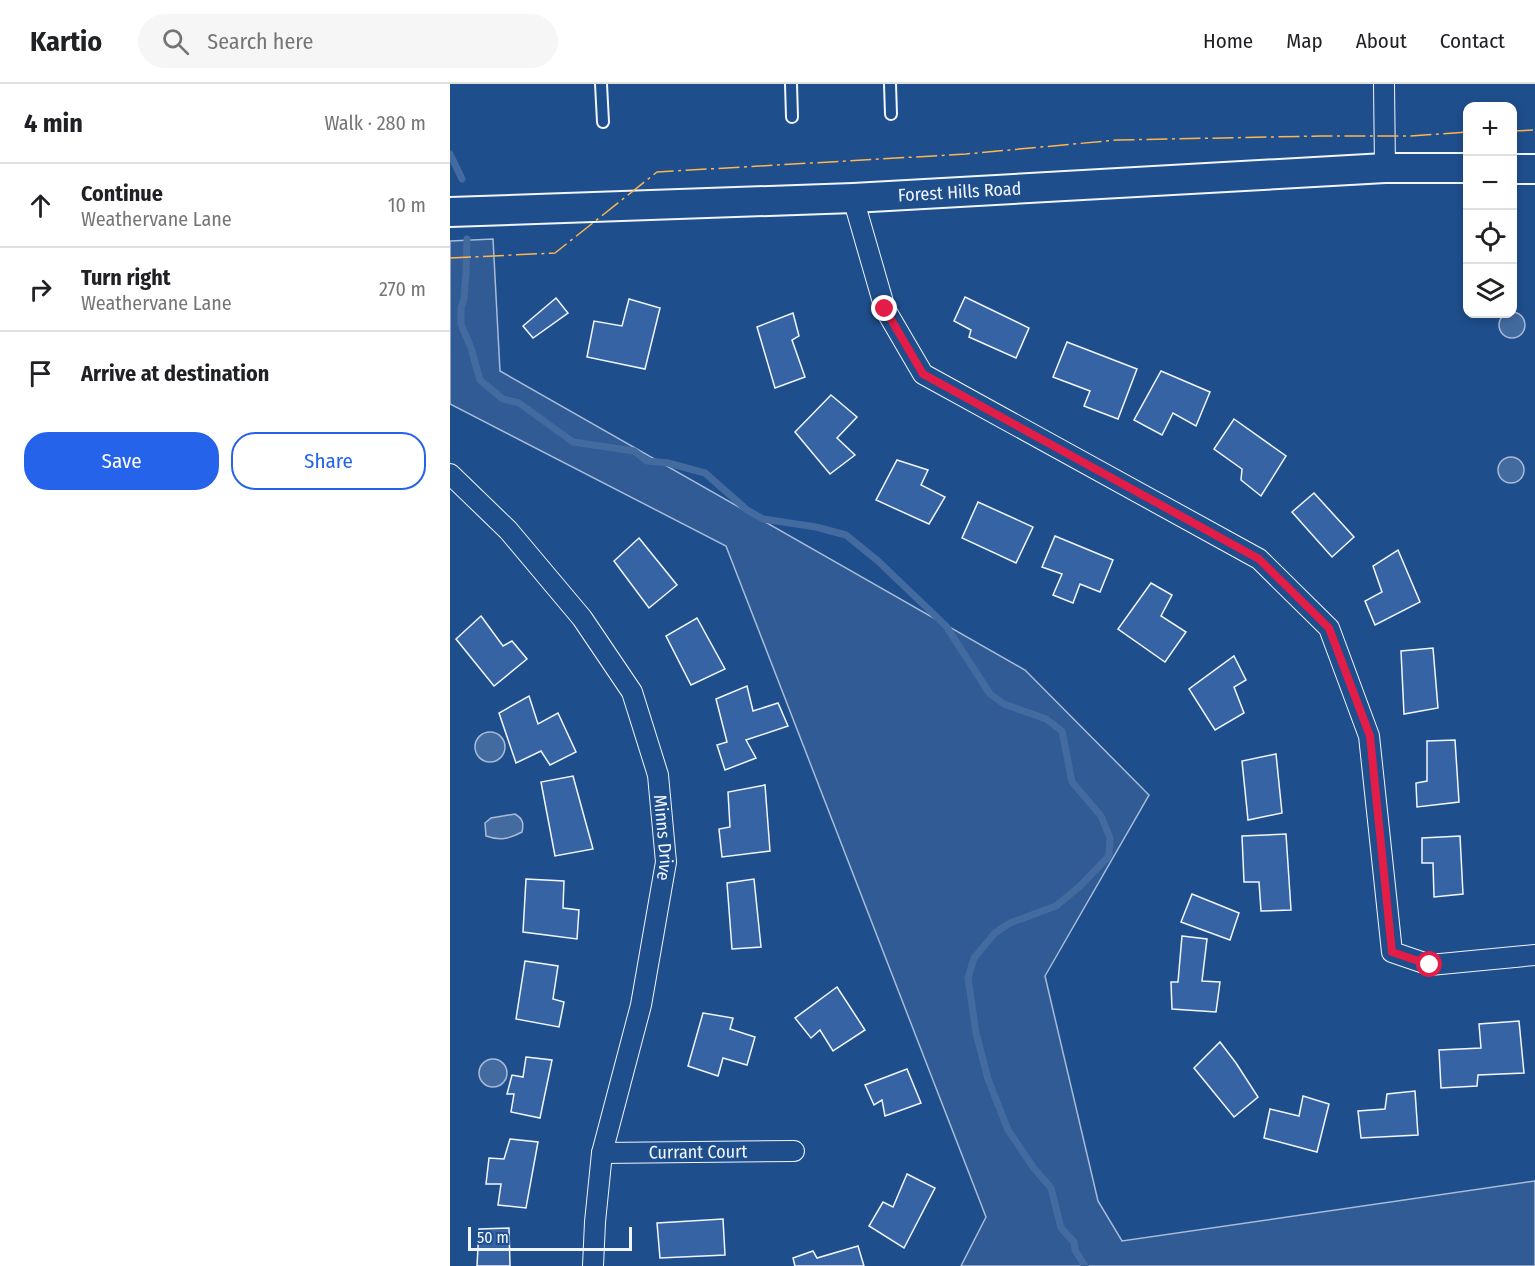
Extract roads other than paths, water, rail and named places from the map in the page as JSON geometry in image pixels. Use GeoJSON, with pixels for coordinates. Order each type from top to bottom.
{"type":"FeatureCollection","features":[{"type":"Feature","properties":{"kind":"street"},"geometry":{"type":"LineString","coordinates":[[1384,84],[1385,168]]}},
{"type":"Feature","properties":{"kind":"street","name":"Forest Hills Road"},"geometry":{"type":"LineString","coordinates":[[450,212],[853,198],[1385,168],[1463,168]]}},
{"type":"Feature","properties":{"kind":"street"},"geometry":{"type":"LineString","coordinates":[[1517,169],[1535,169]]}},
{"type":"Feature","properties":{"kind":"street"},"geometry":{"type":"LineString","coordinates":[[853,198],[885,309],[923,374],[1259,559],[1329,628],[1370,736],[1392,952],[1430,965],[1535,956]]}},
{"type":"Feature","properties":{"kind":"street","name":"Minns Drive"},"geometry":{"type":"LineString","coordinates":[[450,474],[508,530],[582,618],[632,692],[658,775],[666,862],[641,1005],[602,1153],[593,1266]]}},
{"type":"Feature","properties":{"kind":"street","name":"Currant Court"},"geometry":{"type":"LineString","coordinates":[[602,1153],[794,1151]]}},
{"type":"Feature","properties":{"kind":"lane"},"geometry":{"type":"LineString","coordinates":[[601,84],[603,122]]}},
{"type":"Feature","properties":{"kind":"lane"},"geometry":{"type":"LineString","coordinates":[[791,84],[792,117]]}},
{"type":"Feature","properties":{"kind":"lane"},"geometry":{"type":"LineString","coordinates":[[890,84],[891,114]]}},
{"type":"Feature","properties":{"kind":"waterway"},"geometry":{"type":"LineString","coordinates":[[450,154],[462,179]]}},
{"type":"Feature","properties":{"kind":"waterway"},"geometry":{"type":"LineString","coordinates":[[467,239],[461,324],[480,380],[503,399],[519,403],[573,442],[634,451],[647,461],[668,463],[705,473],[747,510],[763,519],[816,527],[846,535],[878,561],[946,626],[990,694],[1004,704],[1046,719],[1062,731],[1072,782],[1101,816],[1110,838],[1109,856],[1079,887],[1056,906],[1010,923],[995,933],[974,958],[968,978],[976,1033],[988,1079],[1008,1130],[1033,1167],[1051,1188],[1061,1228],[1074,1242],[1075,1250],[1085,1266]]}}]}
